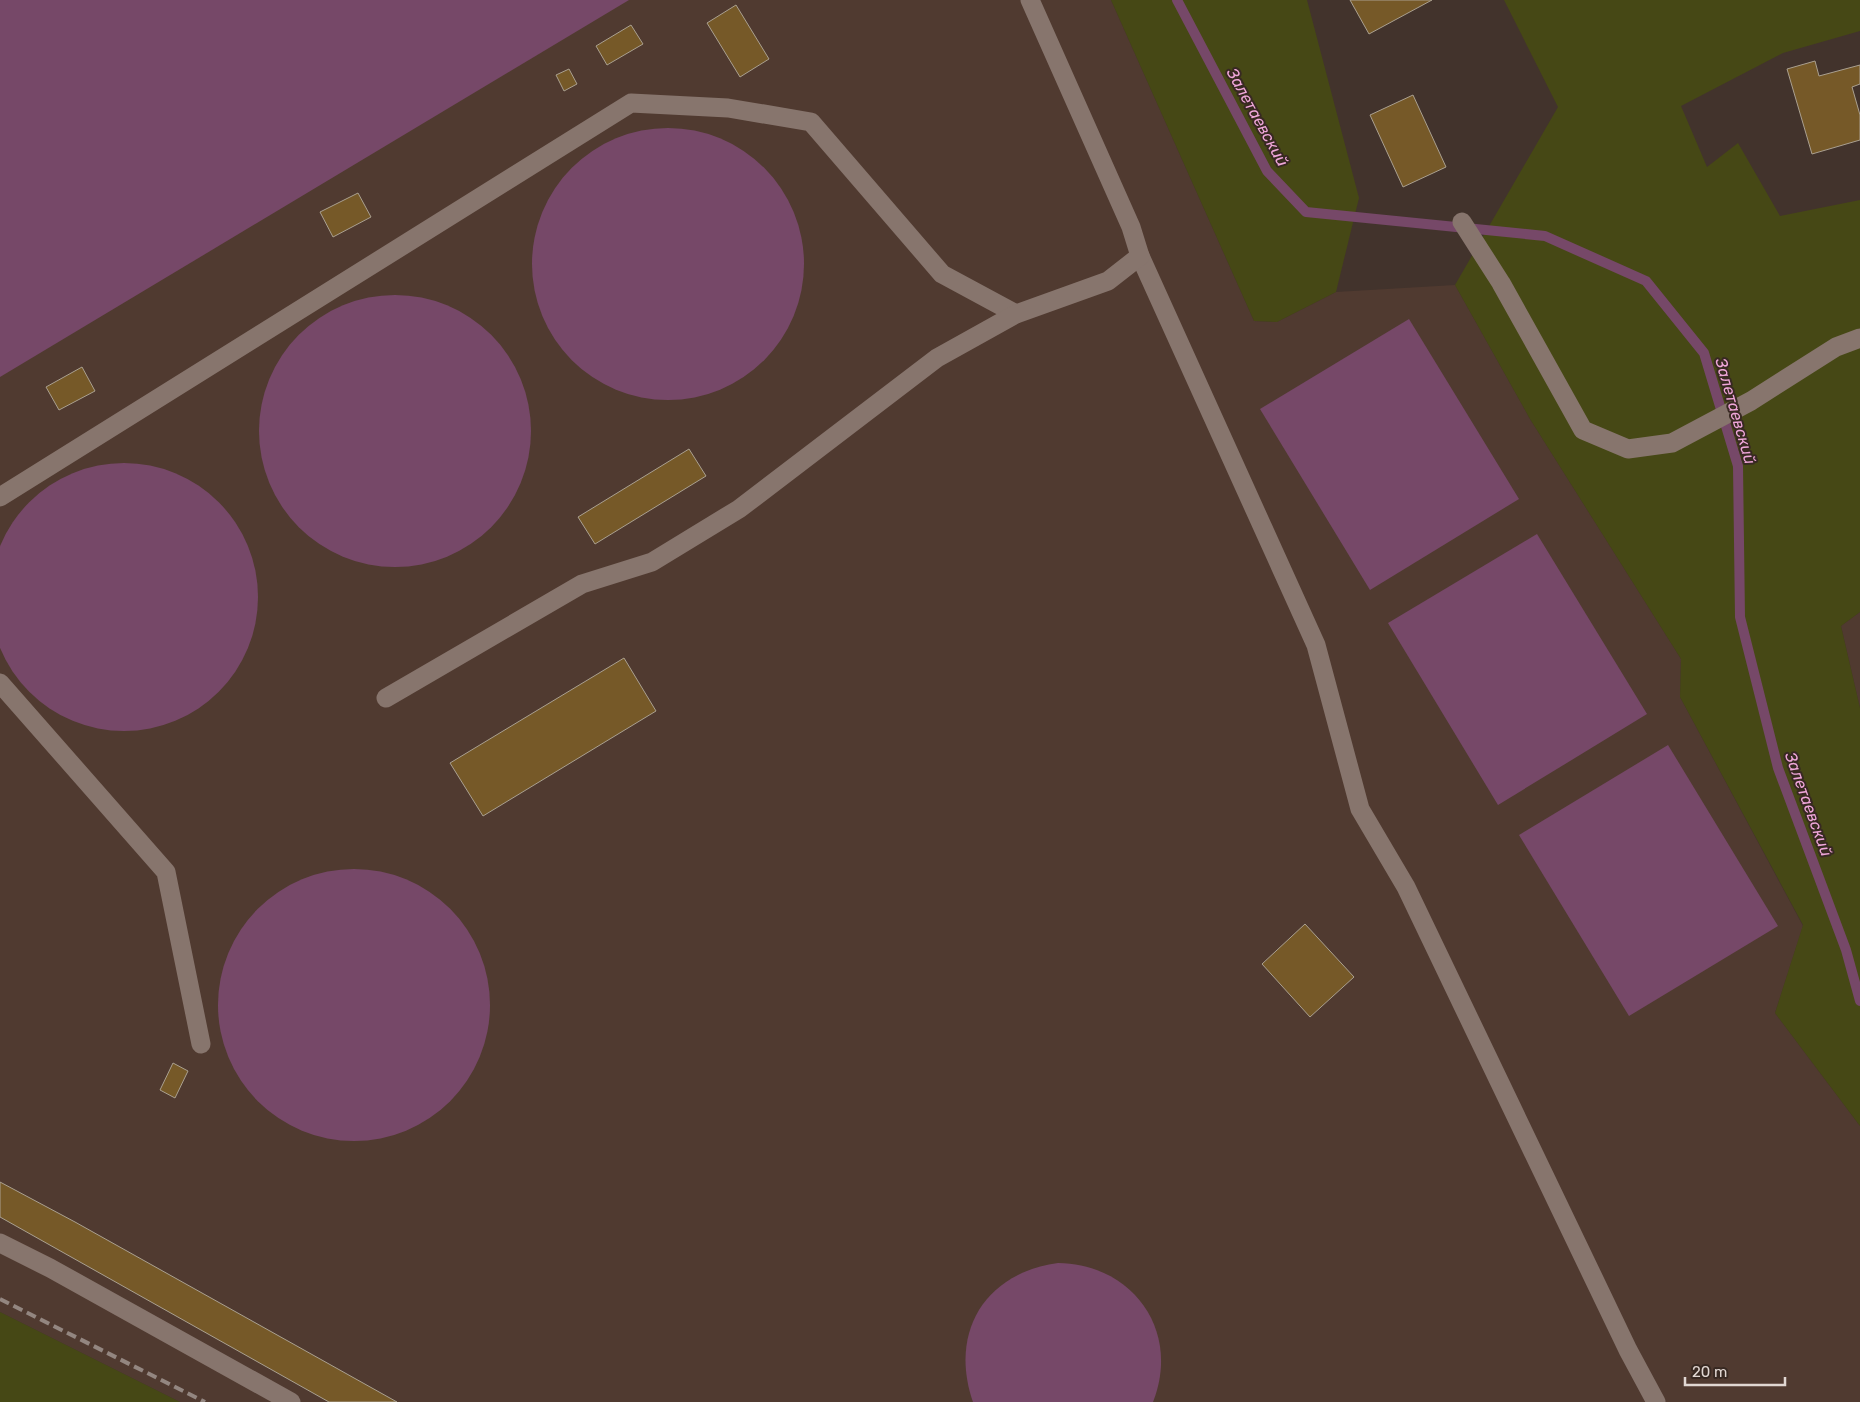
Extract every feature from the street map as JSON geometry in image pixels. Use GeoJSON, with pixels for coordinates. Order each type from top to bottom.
{"type":"FeatureCollection","features":[{"type":"Feature","properties":{"kind":"lane"},"geometry":{"type":"LineString","coordinates":[[1030,0],[1131,227],[1140,256],[1316,646],[1360,809],[1406,887],[1628,1350],[1656,1402]]}},
{"type":"Feature","properties":{"kind":"lane"},"geometry":{"type":"LineString","coordinates":[[0,497],[631,103],[728,108],[811,122],[942,274],[1016,314]]}},
{"type":"Feature","properties":{"kind":"lane"},"geometry":{"type":"LineString","coordinates":[[1462,222],[1501,283],[1583,430],[1628,449],[1672,443],[1751,401],[1836,347],[1860,338]]}},
{"type":"Feature","properties":{"kind":"lane"},"geometry":{"type":"LineString","coordinates":[[386,698],[582,584],[652,562],[739,509],[937,358],[1016,314],[1108,280],[1140,256]]}},
{"type":"Feature","properties":{"kind":"lane"},"geometry":{"type":"LineString","coordinates":[[0,683],[166,872],[201,1044]]}},
{"type":"Feature","properties":{"kind":"lane"},"geometry":{"type":"LineString","coordinates":[[0,1242],[291,1402]]}},
{"type":"Feature","properties":{"kind":"shaded area"},"geometry":{"type":"Polygon","coordinates":[[[0,0],[1111,0],[1254,321],[1277,322],[1336,292],[1455,285],[1530,419],[1681,659],[1680,697],[1803,926],[1775,1013],[1860,1126],[1860,1402],[180,1402],[0,1312],[0,0]]]}},
{"type":"Feature","properties":{"kind":"shaded area"},"geometry":{"type":"Polygon","coordinates":[[[0,0],[629,0],[0,377],[0,0]]]}},
{"type":"Feature","properties":{"kind":"shaded area"},"geometry":{"type":"Polygon","coordinates":[[[1111,0],[1307,0],[1359,198],[1336,292],[1277,322],[1254,321],[1111,0]]]}},
{"type":"Feature","properties":{"kind":"shaded area"},"geometry":{"type":"Polygon","coordinates":[[[1504,0],[1860,0],[1860,31],[1783,53],[1681,106],[1707,167],[1738,143],[1780,216],[1860,200],[1860,612],[1841,626],[1860,708],[1860,1126],[1775,1013],[1803,925],[1680,697],[1681,659],[1530,419],[1455,285],[1558,107],[1504,0]]]}},
{"type":"Feature","properties":{"kind":"shaded area"},"geometry":{"type":"Polygon","coordinates":[[[668,128],[707,134],[732,144],[764,168],[781,189],[793,212],[801,238],[804,264],[798,303],[788,328],[764,360],[743,377],[720,389],[694,397],[668,400],[629,394],[604,384],[572,360],[555,339],[543,316],[535,290],[532,264],[538,225],[548,200],[572,168],[593,151],[616,139],[642,131],[668,128]]]}},
{"type":"Feature","properties":{"kind":"shaded area"},"geometry":{"type":"Polygon","coordinates":[[[395,295],[434,301],[459,311],[491,335],[508,356],[520,379],[528,405],[531,431],[525,470],[515,495],[491,527],[470,544],[447,556],[421,564],[395,567],[356,561],[331,551],[299,527],[282,506],[270,483],[262,457],[259,431],[265,392],[275,367],[299,335],[320,318],[343,306],[369,298],[395,295]]]}},
{"type":"Feature","properties":{"kind":"shaded area"},"geometry":{"type":"Polygon","coordinates":[[[1409,319],[1519,499],[1370,590],[1260,409],[1409,319]]]}},
{"type":"Feature","properties":{"kind":"shaded area"},"geometry":{"type":"Polygon","coordinates":[[[137,463],[175,473],[199,485],[219,502],[236,522],[248,546],[256,571],[258,597],[256,623],[248,648],[236,672],[219,692],[199,709],[175,721],[150,729],[111,731],[73,721],[49,709],[20,682],[12,672],[0,648],[-8,623],[-10,584],[0,546],[12,522],[39,493],[49,485],[73,473],[98,465],[137,463]]]}},
{"type":"Feature","properties":{"kind":"shaded area"},"geometry":{"type":"Polygon","coordinates":[[[1537,534],[1647,714],[1498,805],[1388,623],[1537,534]]]}},
{"type":"Feature","properties":{"kind":"shaded area"},"geometry":{"type":"Polygon","coordinates":[[[1860,612],[1860,708],[1841,626],[1860,612]]]}},
{"type":"Feature","properties":{"kind":"shaded area"},"geometry":{"type":"Polygon","coordinates":[[[1668,745],[1778,926],[1629,1016],[1519,835],[1668,745]]]}},
{"type":"Feature","properties":{"kind":"shaded area"},"geometry":{"type":"Polygon","coordinates":[[[354,869],[393,875],[418,885],[450,909],[467,930],[479,953],[487,979],[490,1005],[484,1044],[474,1069],[450,1101],[429,1118],[406,1130],[380,1138],[354,1141],[315,1135],[290,1125],[258,1101],[241,1080],[229,1057],[221,1031],[218,1005],[224,966],[234,941],[258,909],[279,892],[302,880],[328,872],[354,869]]]}},
{"type":"Feature","properties":{"kind":"shaded area"},"geometry":{"type":"Polygon","coordinates":[[[1058,1263],[1085,1266],[1108,1275],[1128,1289],[1144,1306],[1155,1327],[1161,1350],[1160,1376],[1153,1402],[973,1402],[967,1377],[966,1353],[970,1330],[979,1310],[992,1293],[1010,1279],[1032,1269],[1058,1263]]]}},
{"type":"Feature","properties":{"kind":"shaded area"},"geometry":{"type":"Polygon","coordinates":[[[0,1312],[180,1402],[0,1402],[0,1312]]]}},
{"type":"Feature","properties":{"kind":"building"},"geometry":{"type":"Polygon","coordinates":[[[1350,0],[1432,0],[1369,34],[1350,0]]]}},
{"type":"Feature","properties":{"kind":"building"},"geometry":{"type":"Polygon","coordinates":[[[736,5],[769,59],[740,77],[707,23],[736,5]]]}},
{"type":"Feature","properties":{"kind":"building"},"geometry":{"type":"Polygon","coordinates":[[[631,25],[643,44],[607,65],[596,46],[631,25]]]}},
{"type":"Feature","properties":{"kind":"building"},"geometry":{"type":"Polygon","coordinates":[[[1815,61],[1819,76],[1860,65],[1860,84],[1852,87],[1860,115],[1860,140],[1812,154],[1787,69],[1815,61]]]}},
{"type":"Feature","properties":{"kind":"building"},"geometry":{"type":"Polygon","coordinates":[[[569,69],[577,84],[564,91],[556,75],[569,69]]]}},
{"type":"Feature","properties":{"kind":"building"},"geometry":{"type":"Polygon","coordinates":[[[1413,95],[1446,167],[1403,187],[1370,115],[1413,95]]]}},
{"type":"Feature","properties":{"kind":"building"},"geometry":{"type":"Polygon","coordinates":[[[358,193],[371,217],[333,237],[320,212],[358,193]]]}},
{"type":"Feature","properties":{"kind":"building"},"geometry":{"type":"Polygon","coordinates":[[[82,367],[95,391],[59,410],[46,387],[82,367]]]}},
{"type":"Feature","properties":{"kind":"building"},"geometry":{"type":"Polygon","coordinates":[[[689,449],[706,476],[595,544],[578,517],[689,449]]]}},
{"type":"Feature","properties":{"kind":"building"},"geometry":{"type":"Polygon","coordinates":[[[624,658],[656,711],[483,816],[450,763],[624,658]]]}},
{"type":"Feature","properties":{"kind":"building"},"geometry":{"type":"Polygon","coordinates":[[[1305,924],[1354,977],[1310,1017],[1262,964],[1305,924]]]}},
{"type":"Feature","properties":{"kind":"building"},"geometry":{"type":"Polygon","coordinates":[[[173,1063],[188,1071],[175,1098],[160,1090],[173,1063]]]}},
{"type":"Feature","properties":{"kind":"building"},"geometry":{"type":"Polygon","coordinates":[[[0,1182],[397,1402],[329,1402],[0,1217],[0,1182]]]}},
{"type":"Feature","properties":{"kind":"waterway","name":"Залетаевский"},"geometry":{"type":"LineString","coordinates":[[1177,0],[1267,171],[1306,212],[1545,236],[1646,281],[1704,353],[1738,466],[1740,617],[1778,768],[1846,950],[1860,1001]]}},
{"type":"Feature","properties":{"kind":"railway"},"geometry":{"type":"LineString","coordinates":[[0,1299],[205,1402]]}}]}
